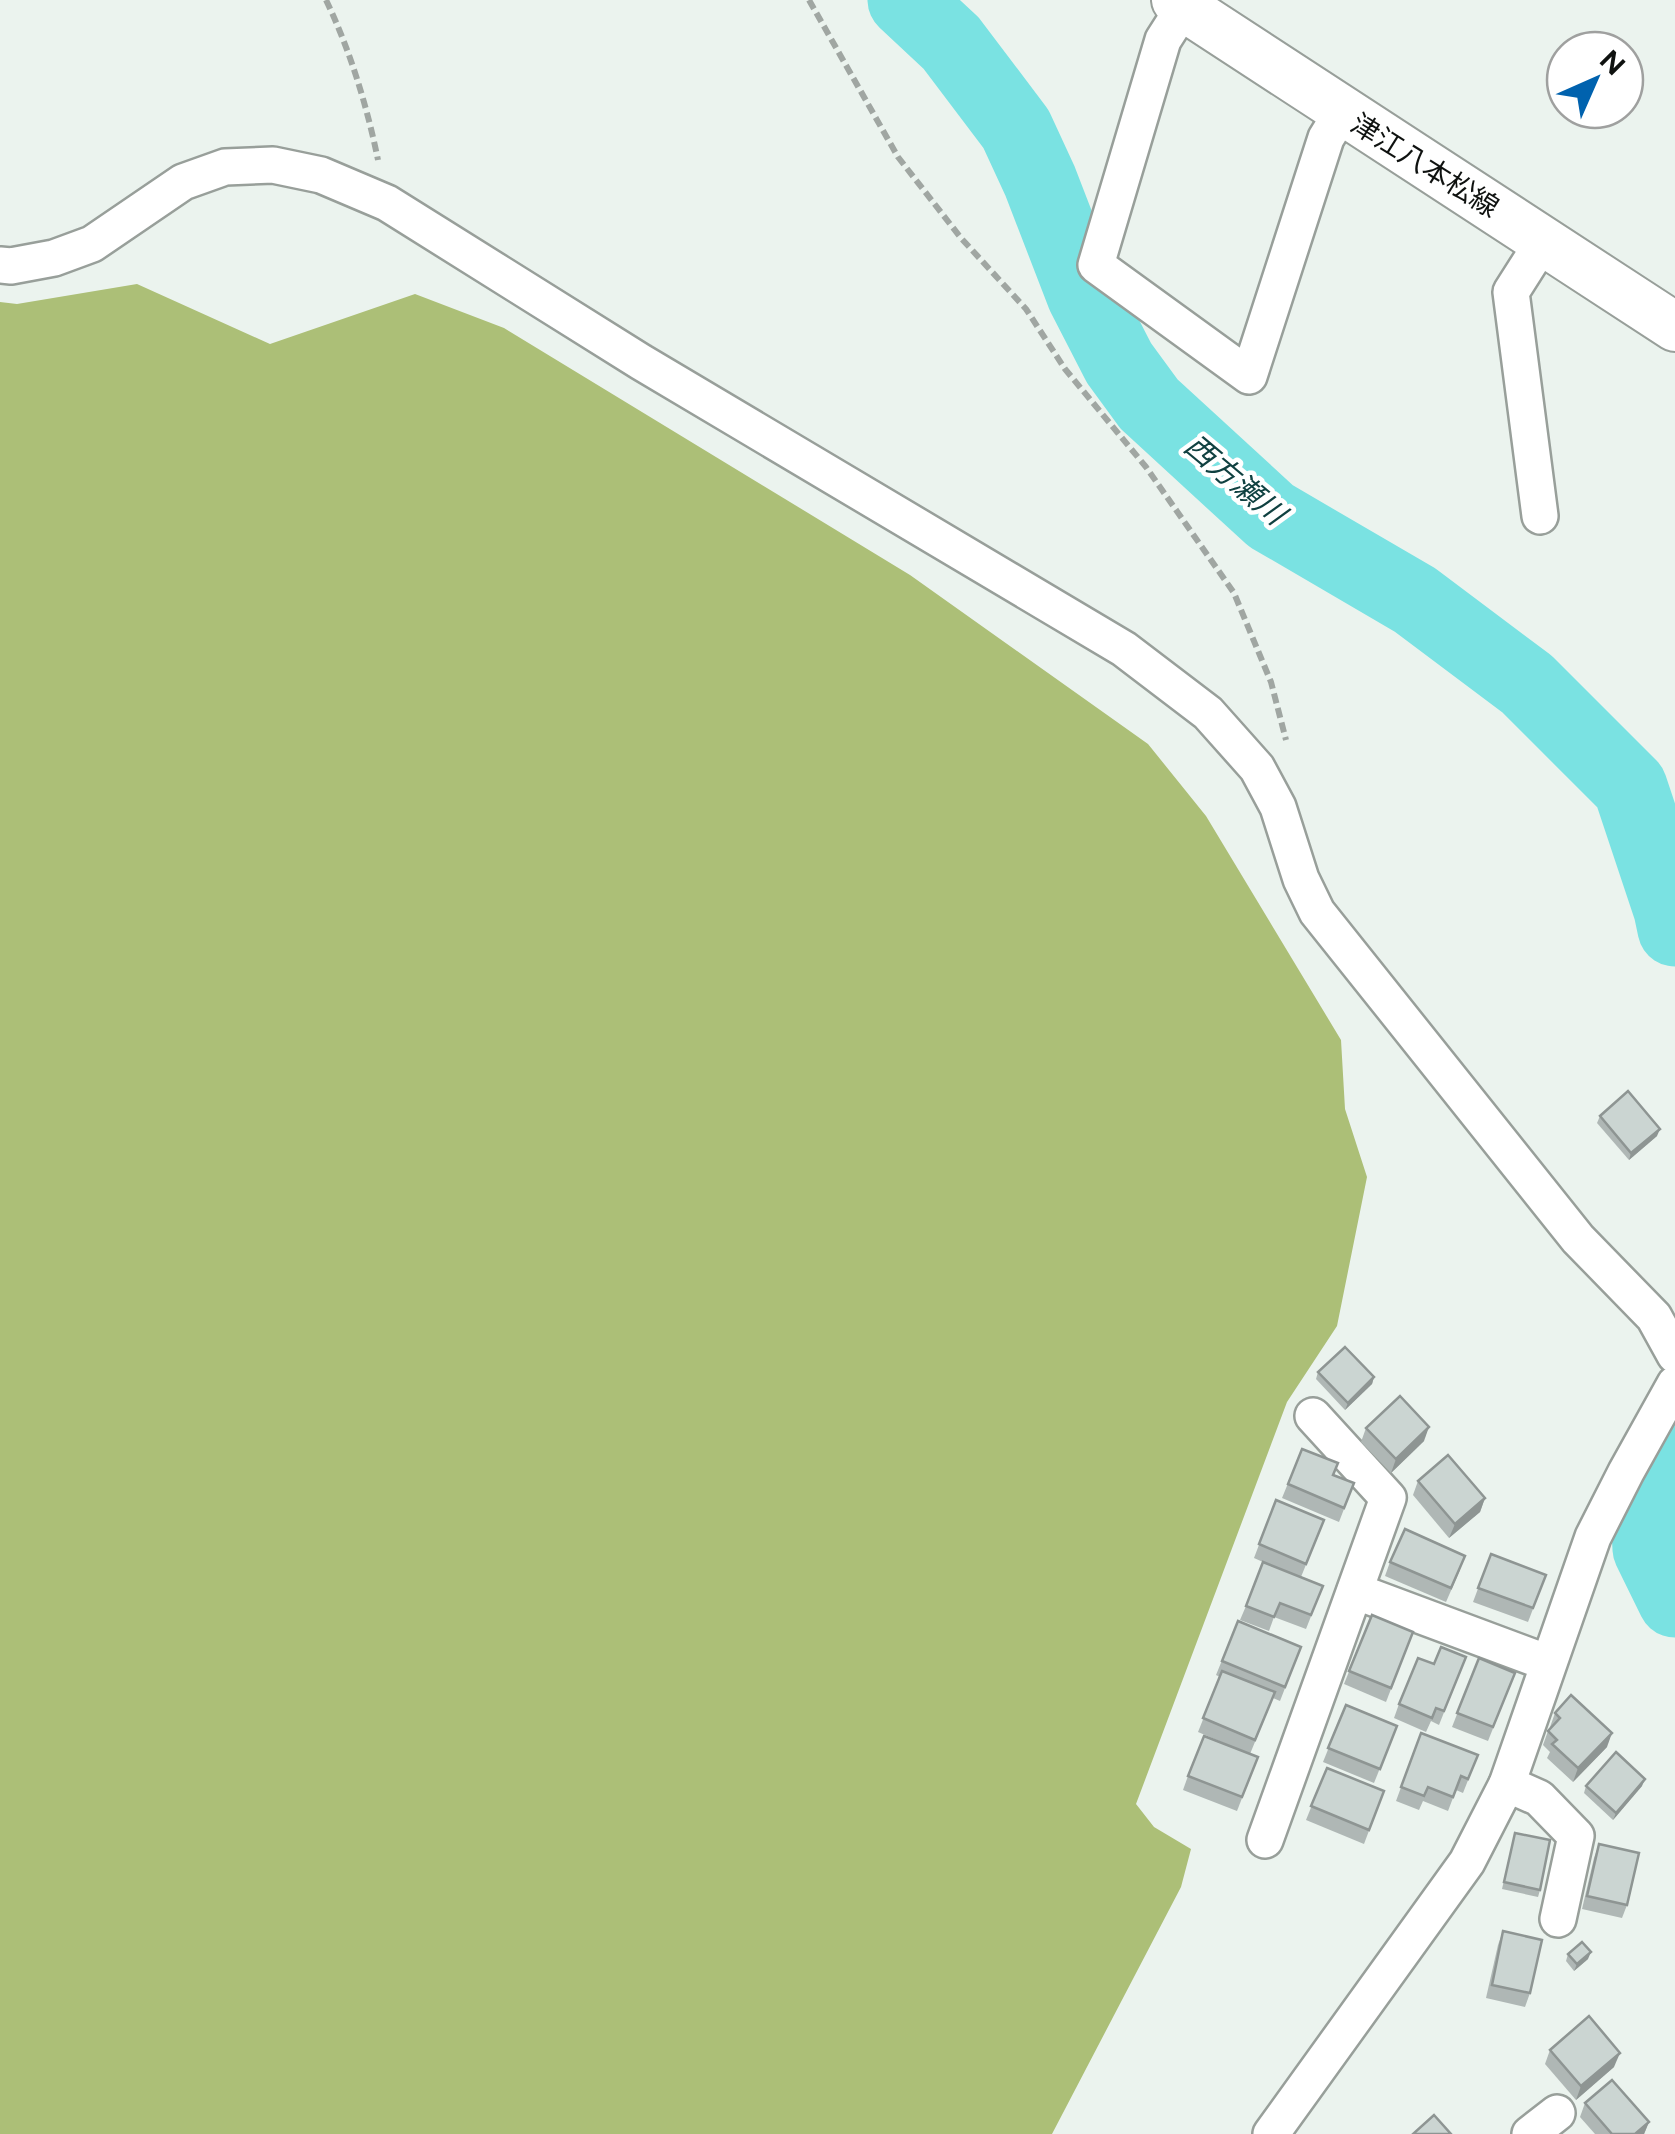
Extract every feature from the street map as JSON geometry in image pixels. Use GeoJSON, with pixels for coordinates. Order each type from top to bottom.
{"type":"FeatureCollection","features":[{"type":"Feature","properties":{"kind":"main road","name":"津江八本松線"},"geometry":{"type":"LineString","coordinates":[[1180,4],[1675,327]]}},
{"type":"Feature","properties":{"kind":"street"},"geometry":{"type":"LineString","coordinates":[[1180,4],[1163,40],[1096,265],[1249,376],[1326,138],[1342,112]]}},
{"type":"Feature","properties":{"kind":"street"},"geometry":{"type":"LineString","coordinates":[[0,265],[54,258],[92,244],[183,182],[226,167],[273,165],[321,175],[388,203],[641,362],[1124,649],[1208,714],[1256,768],[1278,807],[1301,878],[1317,912],[1578,1240],[1654,1317],[1675,1355]]}},
{"type":"Feature","properties":{"kind":"street"},"geometry":{"type":"LineString","coordinates":[[1540,516],[1511,292],[1544,240]]}},
{"type":"Feature","properties":{"kind":"street"},"geometry":{"type":"LineString","coordinates":[[1271,2134],[1467,1862],[1507,1784],[1593,1536],[1675,1385]]}},
{"type":"Feature","properties":{"kind":"street"},"geometry":{"type":"LineString","coordinates":[[1264,1840],[1388,1498],[1313,1416]]}},
{"type":"Feature","properties":{"kind":"street"},"geometry":{"type":"LineString","coordinates":[[1355,1591],[1548,1663]]}},
{"type":"Feature","properties":{"kind":"street"},"geometry":{"type":"LineString","coordinates":[[1507,1784],[1539,1798],[1576,1836],[1558,1919]]}},
{"type":"Feature","properties":{"kind":"path"},"geometry":{"type":"LineString","coordinates":[[326,0],[342,32],[373,135],[388,203]]}},
{"type":"Feature","properties":{"kind":"path"},"geometry":{"type":"LineString","coordinates":[[809,0],[898,156],[961,238],[1026,309],[1064,369],[1146,467],[1234,593],[1271,682],[1288,747]]}},
{"type":"Feature","properties":{"kind":"green space"},"geometry":{"type":"Polygon","coordinates":[[[137,284],[270,344],[415,294],[504,328],[910,575],[1148,744],[1206,816],[1341,1040],[1345,1109],[1367,1177],[1337,1326],[1287,1402],[1136,1804],[1154,1827],[1191,1849],[1181,1887],[1052,2134],[0,2134],[0,302],[17,304],[137,284]]]}},
{"type":"Feature","properties":{"kind":"building"},"geometry":{"type":"Polygon","coordinates":[[[1628,1091],[1660,1129],[1631,1153],[1600,1116],[1628,1091]]]}},
{"type":"Feature","properties":{"kind":"building"},"geometry":{"type":"Polygon","coordinates":[[[1345,1347],[1374,1377],[1348,1403],[1318,1372],[1345,1347]]]}},
{"type":"Feature","properties":{"kind":"building"},"geometry":{"type":"Polygon","coordinates":[[[1400,1396],[1429,1427],[1396,1459],[1366,1428],[1400,1396]]]}},
{"type":"Feature","properties":{"kind":"building"},"geometry":{"type":"Polygon","coordinates":[[[1302,1449],[1338,1463],[1333,1475],[1354,1483],[1344,1508],[1288,1484],[1302,1449]]]}},
{"type":"Feature","properties":{"kind":"building"},"geometry":{"type":"Polygon","coordinates":[[[1448,1455],[1485,1498],[1455,1524],[1418,1481],[1448,1455]]]}},
{"type":"Feature","properties":{"kind":"building"},"geometry":{"type":"Polygon","coordinates":[[[1276,1500],[1324,1520],[1306,1564],[1259,1544],[1276,1500]]]}},
{"type":"Feature","properties":{"kind":"building"},"geometry":{"type":"Polygon","coordinates":[[[1405,1529],[1465,1556],[1451,1588],[1390,1562],[1405,1529]]]}},
{"type":"Feature","properties":{"kind":"building"},"geometry":{"type":"Polygon","coordinates":[[[1491,1554],[1546,1575],[1533,1608],[1478,1588],[1491,1554]]]}},
{"type":"Feature","properties":{"kind":"building"},"geometry":{"type":"Polygon","coordinates":[[[1263,1562],[1323,1586],[1311,1615],[1280,1603],[1274,1617],[1246,1606],[1263,1562]]]}},
{"type":"Feature","properties":{"kind":"building"},"geometry":{"type":"Polygon","coordinates":[[[1372,1615],[1413,1632],[1391,1688],[1349,1671],[1372,1615]]]}},
{"type":"Feature","properties":{"kind":"building"},"geometry":{"type":"Polygon","coordinates":[[[1238,1621],[1301,1647],[1285,1687],[1222,1661],[1238,1621]]]}},
{"type":"Feature","properties":{"kind":"building"},"geometry":{"type":"Polygon","coordinates":[[[1441,1647],[1466,1657],[1444,1711],[1436,1708],[1432,1718],[1399,1704],[1418,1658],[1434,1664],[1441,1647]]]}},
{"type":"Feature","properties":{"kind":"building"},"geometry":{"type":"Polygon","coordinates":[[[1479,1658],[1515,1673],[1493,1727],[1457,1713],[1479,1658]]]}},
{"type":"Feature","properties":{"kind":"building"},"geometry":{"type":"Polygon","coordinates":[[[1222,1671],[1275,1692],[1255,1740],[1203,1718],[1222,1671]]]}},
{"type":"Feature","properties":{"kind":"building"},"geometry":{"type":"Polygon","coordinates":[[[1571,1695],[1612,1733],[1578,1768],[1552,1744],[1557,1740],[1548,1731],[1560,1718],[1555,1713],[1571,1695]]]}},
{"type":"Feature","properties":{"kind":"building"},"geometry":{"type":"Polygon","coordinates":[[[1346,1705],[1397,1726],[1380,1769],[1328,1748],[1346,1705]]]}},
{"type":"Feature","properties":{"kind":"building"},"geometry":{"type":"Polygon","coordinates":[[[1421,1733],[1478,1755],[1468,1779],[1461,1776],[1453,1797],[1428,1787],[1424,1796],[1401,1787],[1421,1733]]]}},
{"type":"Feature","properties":{"kind":"building"},"geometry":{"type":"Polygon","coordinates":[[[1204,1736],[1258,1757],[1242,1797],[1188,1776],[1204,1736]]]}},
{"type":"Feature","properties":{"kind":"building"},"geometry":{"type":"Polygon","coordinates":[[[1616,1752],[1645,1779],[1616,1813],[1586,1786],[1616,1752]]]}},
{"type":"Feature","properties":{"kind":"building"},"geometry":{"type":"Polygon","coordinates":[[[1327,1768],[1384,1791],[1369,1830],[1311,1806],[1327,1768]]]}},
{"type":"Feature","properties":{"kind":"building"},"geometry":{"type":"Polygon","coordinates":[[[1515,1833],[1550,1840],[1540,1890],[1504,1882],[1515,1833]]]}},
{"type":"Feature","properties":{"kind":"building"},"geometry":{"type":"Polygon","coordinates":[[[1599,1844],[1639,1853],[1627,1905],[1587,1896],[1599,1844]]]}},
{"type":"Feature","properties":{"kind":"building"},"geometry":{"type":"Polygon","coordinates":[[[1503,1931],[1542,1940],[1530,1993],[1492,1985],[1503,1931]]]}},
{"type":"Feature","properties":{"kind":"building"},"geometry":{"type":"Polygon","coordinates":[[[1582,1942],[1591,1952],[1577,1964],[1568,1954],[1582,1942]]]}},
{"type":"Feature","properties":{"kind":"building"},"geometry":{"type":"Polygon","coordinates":[[[1589,2016],[1620,2053],[1581,2086],[1550,2050],[1589,2016]]]}},
{"type":"Feature","properties":{"kind":"building"},"geometry":{"type":"Polygon","coordinates":[[[1612,2080],[1649,2122],[1635,2134],[1612,2134],[1585,2103],[1612,2080]]]}},
{"type":"Feature","properties":{"kind":"building"},"geometry":{"type":"Polygon","coordinates":[[[1434,2115],[1451,2134],[1413,2134],[1434,2115]]]}},
{"type":"Feature","properties":{"kind":"waterway","name":"西方瀬川"},"geometry":{"type":"LineString","coordinates":[[905,0],[951,43],[1016,129],[1084,295],[1119,363],[1149,404],[1271,516],[1415,600],[1527,684],[1630,787],[1675,929]]}},
{"type":"Feature","properties":{"kind":"waterway","name":"西方瀬川"},"geometry":{"type":"LineString","coordinates":[[1675,1460],[1647,1491],[1650,1549],[1675,1600]]}}]}
